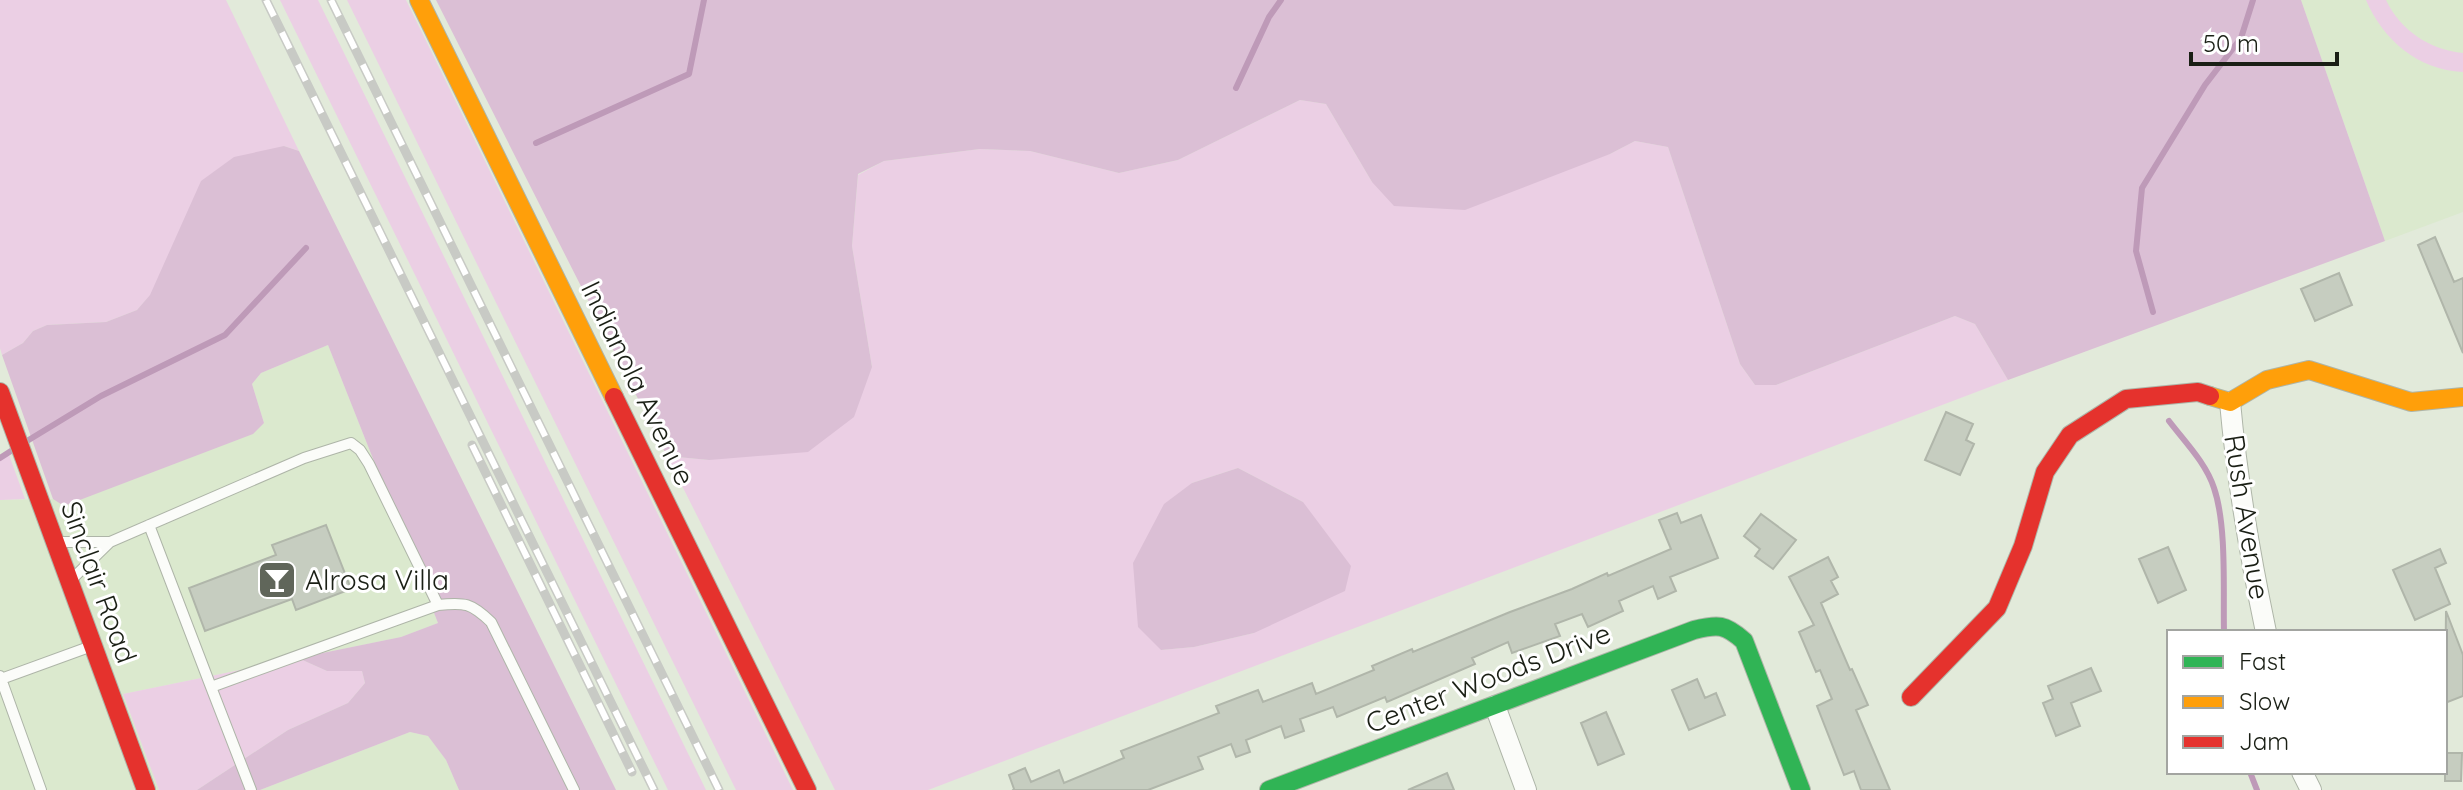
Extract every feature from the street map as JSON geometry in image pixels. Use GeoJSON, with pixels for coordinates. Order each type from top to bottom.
{"type":"FeatureCollection","features":[{"type":"Feature","properties":{"kind":"street","name":"Indianola Avenue"},"geometry":{"type":"LineString","coordinates":[[419,0],[807,790]]}},
{"type":"Feature","properties":{"kind":"street"},"geometry":{"type":"LineString","coordinates":[[1911,697],[1997,608],[2023,546],[2045,472],[2070,435],[2126,399],[2198,392],[2230,402],[2267,380],[2309,370],[2411,402],[2463,397]]}},
{"type":"Feature","properties":{"kind":"street","name":"Sinclair Road"},"geometry":{"type":"LineString","coordinates":[[0,392],[146,790]]}},
{"type":"Feature","properties":{"kind":"street","name":"Rush Avenue"},"geometry":{"type":"LineString","coordinates":[[2230,402],[2235,462],[2266,630]]}},
{"type":"Feature","properties":{"kind":"street","name":"Center Woods Drive"},"geometry":{"type":"LineString","coordinates":[[1269,790],[1711,626],[1729,627],[1744,641],[1801,790]]}},
{"type":"Feature","properties":{"kind":"street"},"geometry":{"type":"LineString","coordinates":[[1495,706],[1526,790]]}},
{"type":"Feature","properties":{"kind":"lane"},"geometry":{"type":"LineString","coordinates":[[70,582],[110,542],[304,458],[351,443],[369,464],[438,605]]}},
{"type":"Feature","properties":{"kind":"lane"},"geometry":{"type":"LineString","coordinates":[[149,525],[251,790]]}},
{"type":"Feature","properties":{"kind":"lane"},"geometry":{"type":"LineString","coordinates":[[55,541],[110,542]]}},
{"type":"Feature","properties":{"kind":"lane"},"geometry":{"type":"LineString","coordinates":[[211,687],[438,605],[463,602],[491,622],[574,790]]}},
{"type":"Feature","properties":{"kind":"lane"},"geometry":{"type":"LineString","coordinates":[[41,790],[0,678],[93,646]]}},
{"type":"Feature","properties":{"kind":"shaded area"},"geometry":{"type":"Polygon","coordinates":[[[0,0],[226,0],[299,151],[284,146],[137,310],[106,322],[47,325],[33,331],[23,343],[2,355],[0,348],[0,0]]]}},
{"type":"Feature","properties":{"kind":"shaded area"},"geometry":{"type":"Polygon","coordinates":[[[280,0],[318,0],[706,790],[668,790],[280,0]]]}},
{"type":"Feature","properties":{"kind":"shaded area"},"geometry":{"type":"Polygon","coordinates":[[[347,0],[406,0],[793,790],[736,790],[347,0]]]}},
{"type":"Feature","properties":{"kind":"shaded area"},"geometry":{"type":"Polygon","coordinates":[[[436,0],[2301,0],[2385,241],[2008,380],[1975,324],[1955,316],[1776,385],[1755,385],[1740,364],[1668,147],[1635,141],[1610,154],[1465,210],[1394,206],[1372,182],[1326,104],[1300,100],[1178,160],[1119,173],[1030,151],[980,149],[884,161],[858,174],[852,246],[872,367],[854,417],[808,452],[709,460],[667,456],[436,0]]]}},
{"type":"Feature","properties":{"kind":"shaded area"},"geometry":{"type":"Polygon","coordinates":[[[2301,0],[2463,0],[2463,212],[2385,241],[2301,0]]]}},
{"type":"Feature","properties":{"kind":"shaded area"},"geometry":{"type":"Polygon","coordinates":[[[2366,0],[2386,0],[2399,21],[2417,37],[2439,48],[2463,53],[2463,72],[2431,66],[2404,50],[2382,28],[2366,0]]]}},
{"type":"Feature","properties":{"kind":"shaded area"},"geometry":{"type":"Polygon","coordinates":[[[1300,100],[1326,104],[1372,182],[1610,154],[1635,141],[1668,147],[1740,364],[1755,385],[1776,385],[1955,316],[1975,324],[2008,380],[928,790],[835,790],[667,456],[709,460],[872,367],[852,246],[858,175],[884,161],[980,149],[1030,151],[1119,173],[1178,160],[1300,100]],[[1238,468],[1192,483],[1161,650],[1194,647],[1254,633],[1303,502],[1238,468]]]}},
{"type":"Feature","properties":{"kind":"shaded area"},"geometry":{"type":"Polygon","coordinates":[[[284,146],[299,151],[616,790],[459,790],[446,760],[428,736],[410,732],[260,790],[197,790],[288,730],[348,703],[365,683],[362,671],[327,671],[298,658],[401,637],[438,623],[328,345],[261,373],[252,384],[264,423],[253,434],[64,506],[53,499],[2,355],[23,343],[33,331],[47,325],[106,322],[137,310],[150,295],[201,181],[234,157],[284,146]]]}},
{"type":"Feature","properties":{"kind":"shaded area"},"geometry":{"type":"Polygon","coordinates":[[[328,345],[438,623],[401,637],[123,694],[159,790],[0,790],[0,500],[53,499],[264,423],[252,384],[261,373],[328,345]]]}},
{"type":"Feature","properties":{"kind":"shaded area"},"geometry":{"type":"Polygon","coordinates":[[[8,452],[25,499],[0,500],[0,455],[8,452]]]}},
{"type":"Feature","properties":{"kind":"shaded area"},"geometry":{"type":"Polygon","coordinates":[[[1238,468],[1303,502],[1351,566],[1345,591],[1254,633],[1194,647],[1161,650],[1138,627],[1133,563],[1164,504],[1192,483],[1238,468]]]}},
{"type":"Feature","properties":{"kind":"shaded area"},"geometry":{"type":"Polygon","coordinates":[[[298,658],[327,671],[362,671],[365,683],[348,703],[288,730],[197,790],[159,790],[123,694],[298,658]]]}},
{"type":"Feature","properties":{"kind":"shaded area"},"geometry":{"type":"Polygon","coordinates":[[[410,732],[428,736],[446,760],[459,790],[260,790],[410,732]]]}},
{"type":"Feature","properties":{"kind":"building"},"geometry":{"type":"Polygon","coordinates":[[[2435,237],[2454,282],[2463,278],[2463,353],[2418,245],[2435,237]]]}},
{"type":"Feature","properties":{"kind":"building"},"geometry":{"type":"Polygon","coordinates":[[[2339,273],[2352,305],[2315,321],[2301,289],[2339,273]]]}},
{"type":"Feature","properties":{"kind":"building"},"geometry":{"type":"Polygon","coordinates":[[[1946,412],[1973,424],[1966,440],[1974,444],[1960,475],[1925,460],[1946,412]]]}},
{"type":"Feature","properties":{"kind":"building"},"geometry":{"type":"Polygon","coordinates":[[[1677,513],[1681,523],[1701,515],[1718,558],[1670,577],[1676,591],[1658,599],[1653,586],[1619,601],[1623,611],[1588,627],[1582,614],[1555,624],[1560,636],[1512,653],[1508,642],[1472,658],[1475,664],[1387,702],[1385,697],[1337,717],[1333,707],[1300,719],[1304,731],[1285,738],[1281,726],[1246,740],[1250,752],[1236,757],[1231,744],[1198,757],[1203,769],[1148,790],[1013,790],[1009,775],[1025,768],[1031,782],[1059,770],[1064,783],[1124,758],[1121,751],[1219,713],[1216,706],[1258,690],[1263,702],[1312,683],[1316,694],[1374,670],[1372,666],[1412,649],[1413,652],[1607,573],[1608,576],[1671,549],[1659,520],[1677,513]]]}},
{"type":"Feature","properties":{"kind":"building"},"geometry":{"type":"Polygon","coordinates":[[[1761,514],[1796,540],[1773,569],[1755,556],[1760,549],[1744,536],[1761,514]]]}},
{"type":"Feature","properties":{"kind":"building"},"geometry":{"type":"Polygon","coordinates":[[[326,525],[351,589],[296,610],[292,599],[205,631],[189,588],[276,555],[272,545],[326,525]]]}},
{"type":"Feature","properties":{"kind":"building"},"geometry":{"type":"Polygon","coordinates":[[[2168,547],[2186,590],[2158,603],[2139,559],[2168,547]]]}},
{"type":"Feature","properties":{"kind":"building"},"geometry":{"type":"Polygon","coordinates":[[[2440,549],[2446,563],[2435,568],[2450,604],[2415,620],[2393,570],[2440,549]]]}},
{"type":"Feature","properties":{"kind":"building"},"geometry":{"type":"Polygon","coordinates":[[[1828,557],[1838,577],[1831,581],[1838,594],[1821,603],[1868,705],[1856,710],[1890,790],[1861,790],[1854,771],[1844,775],[1817,706],[1832,699],[1820,670],[1816,672],[1799,632],[1814,625],[1789,577],[1828,557]]]}},
{"type":"Feature","properties":{"kind":"building"},"geometry":{"type":"Polygon","coordinates":[[[2446,611],[2463,655],[2463,696],[2447,702],[2447,630],[2446,611]]]}},
{"type":"Feature","properties":{"kind":"building"},"geometry":{"type":"Polygon","coordinates":[[[2091,668],[2101,691],[2071,703],[2080,726],[2056,736],[2043,703],[2053,699],[2048,686],[2091,668]]]}},
{"type":"Feature","properties":{"kind":"building"},"geometry":{"type":"Polygon","coordinates":[[[1697,679],[1705,698],[1716,693],[1725,715],[1689,730],[1672,690],[1697,679]]]}},
{"type":"Feature","properties":{"kind":"building"},"geometry":{"type":"Polygon","coordinates":[[[1606,712],[1624,754],[1598,765],[1581,723],[1606,712]]]}},
{"type":"Feature","properties":{"kind":"building"},"geometry":{"type":"Polygon","coordinates":[[[2447,753],[2462,753],[2461,781],[2445,781],[2447,753]]]}},
{"type":"Feature","properties":{"kind":"building"},"geometry":{"type":"Polygon","coordinates":[[[1447,773],[1454,790],[1408,790],[1447,773]]]}},
{"type":"Feature","properties":{"kind":"waterway"},"geometry":{"type":"LineString","coordinates":[[536,143],[689,74],[704,0]]}},
{"type":"Feature","properties":{"kind":"waterway"},"geometry":{"type":"LineString","coordinates":[[1236,88],[1269,17],[1281,0]]}},
{"type":"Feature","properties":{"kind":"waterway"},"geometry":{"type":"LineString","coordinates":[[2153,312],[2136,251],[2142,188],[2205,85],[2241,38],[2253,0]]}},
{"type":"Feature","properties":{"kind":"waterway"},"geometry":{"type":"LineString","coordinates":[[27,441],[101,396],[225,335],[306,248]]}},
{"type":"Feature","properties":{"kind":"waterway"},"geometry":{"type":"LineString","coordinates":[[2169,421],[2206,470],[2218,503],[2223,539],[2224,630]]}},
{"type":"Feature","properties":{"kind":"waterway"},"geometry":{"type":"LineString","coordinates":[[0,458],[14,449]]}},
{"type":"Feature","properties":{"kind":"waterway"},"geometry":{"type":"LineString","coordinates":[[2251,774],[2257,790]]}},
{"type":"Feature","properties":{"kind":"railway"},"geometry":{"type":"LineString","coordinates":[[266,0],[654,790]]}},
{"type":"Feature","properties":{"kind":"railway"},"geometry":{"type":"LineString","coordinates":[[331,0],[719,790]]}},
{"type":"Feature","properties":{"kind":"railway"},"geometry":{"type":"LineString","coordinates":[[472,445],[632,772]]}},
{"type":"Feature","properties":{"kind":"traffic: fast"},"geometry":{"type":"LineString","coordinates":[[1269,790],[1694,630],[1715,626],[1732,631],[1744,641],[1801,790]]}},
{"type":"Feature","properties":{"kind":"traffic: slow"},"geometry":{"type":"LineString","coordinates":[[419,0],[614,397]]}},
{"type":"Feature","properties":{"kind":"traffic: slow"},"geometry":{"type":"LineString","coordinates":[[2210,396],[2230,402],[2267,380],[2309,370],[2411,402],[2463,397]]}},
{"type":"Feature","properties":{"kind":"traffic: jam"},"geometry":{"type":"LineString","coordinates":[[0,392],[146,790]]}},
{"type":"Feature","properties":{"kind":"traffic: jam"},"geometry":{"type":"LineString","coordinates":[[1911,697],[1997,608],[2023,546],[2045,472],[2070,435],[2126,399],[2198,392],[2210,396]]}},
{"type":"Feature","properties":{"kind":"traffic: jam"},"geometry":{"type":"LineString","coordinates":[[614,397],[807,790]]}},
{"type":"Feature","properties":{"kind":"place","name":"Alrosa Villa"},"geometry":{"type":"Point","coordinates":[277,580]}}]}
